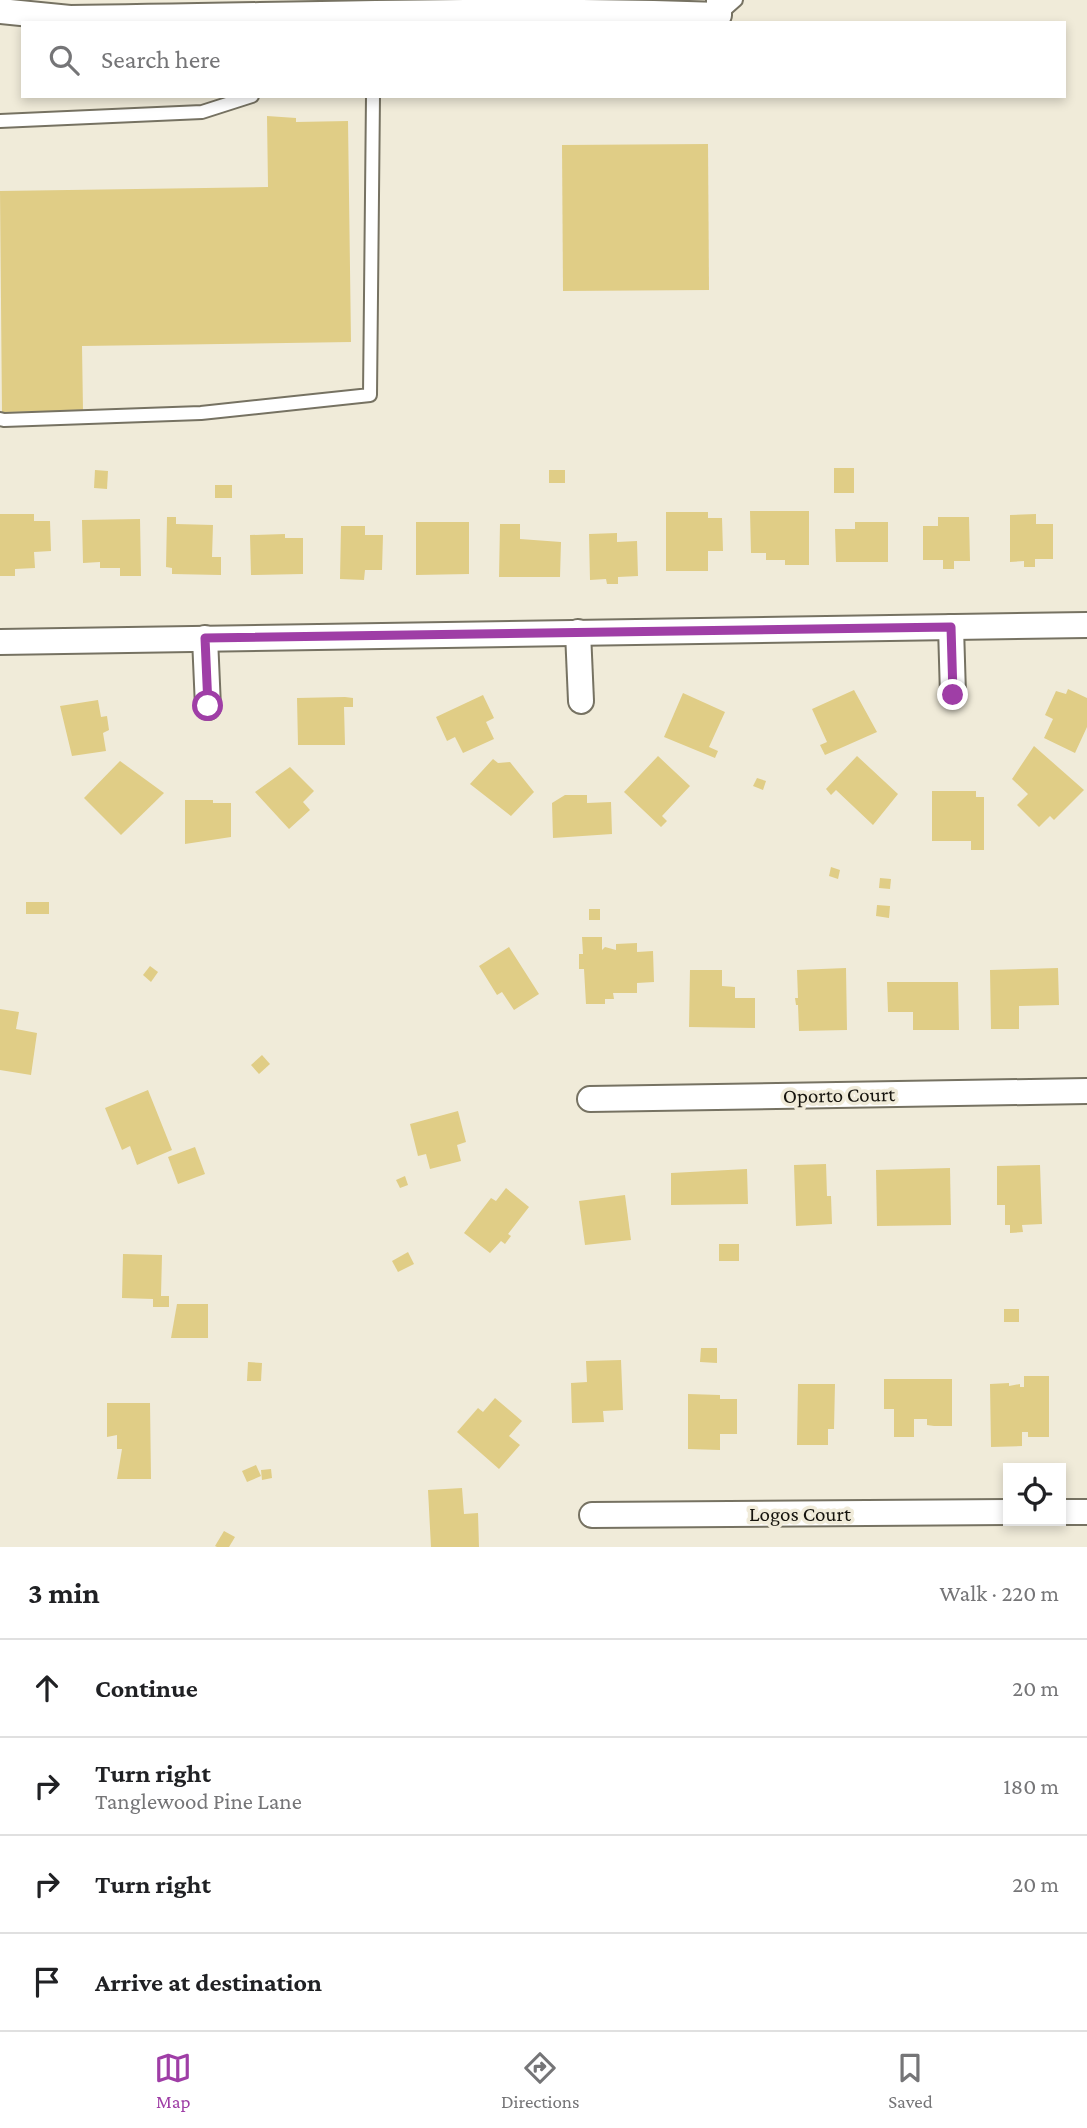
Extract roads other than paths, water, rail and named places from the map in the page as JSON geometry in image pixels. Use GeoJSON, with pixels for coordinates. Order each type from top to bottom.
{"type":"FeatureCollection","features":[{"type":"Feature","properties":{"kind":"street"},"geometry":{"type":"LineString","coordinates":[[0,11],[70,18],[191,8],[375,18],[724,5]]}},
{"type":"Feature","properties":{"kind":"street"},"geometry":{"type":"LineString","coordinates":[[0,642],[1087,625]]}},
{"type":"Feature","properties":{"kind":"street"},"geometry":{"type":"LineString","coordinates":[[951,627],[953,695]]}},
{"type":"Feature","properties":{"kind":"street"},"geometry":{"type":"LineString","coordinates":[[578,632],[581,701]]}},
{"type":"Feature","properties":{"kind":"street"},"geometry":{"type":"LineString","coordinates":[[205,638],[208,706]]}},
{"type":"Feature","properties":{"kind":"street","name":"Oporto Court"},"geometry":{"type":"LineString","coordinates":[[590,1099],[1087,1091]]}},
{"type":"Feature","properties":{"kind":"street","name":"Logos Court"},"geometry":{"type":"LineString","coordinates":[[592,1515],[1003,1512]]}},
{"type":"Feature","properties":{"kind":"street"},"geometry":{"type":"LineString","coordinates":[[1066,1512],[1087,1512]]}},
{"type":"Feature","properties":{"kind":"lane"},"geometry":{"type":"LineString","coordinates":[[0,121],[202,112],[246,98]]}},
{"type":"Feature","properties":{"kind":"lane"},"geometry":{"type":"LineString","coordinates":[[0,419],[201,413],[370,395],[373,98]]}}]}
